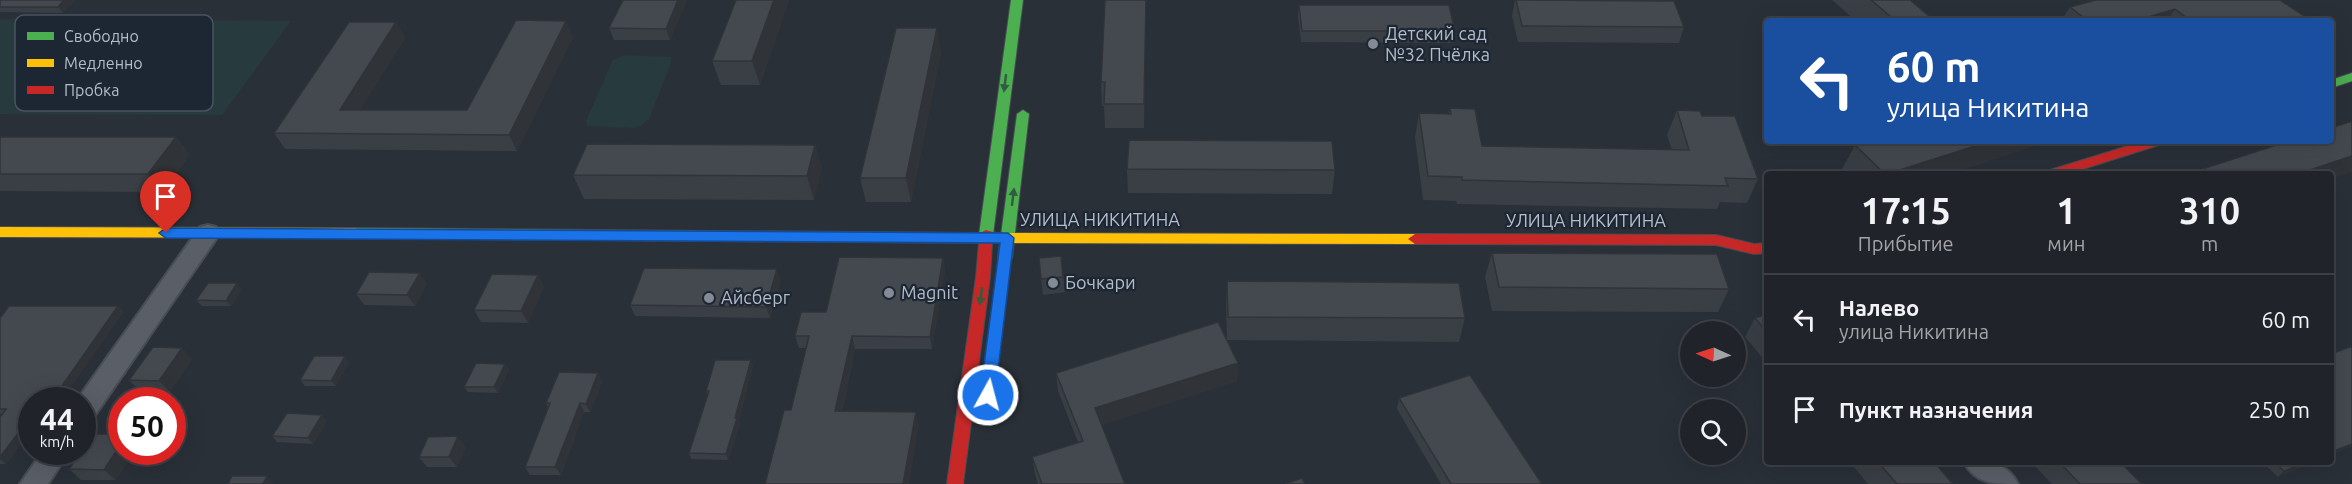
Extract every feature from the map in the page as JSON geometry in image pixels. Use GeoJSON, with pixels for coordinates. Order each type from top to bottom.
{"type":"FeatureCollection","features":[{"type":"Feature","properties":{"kind":"street"},"geometry":{"type":"LineString","coordinates":[[955,484],[983,277],[988,207],[1017,0]]}},
{"type":"Feature","properties":{"kind":"street"},"geometry":{"type":"LineString","coordinates":[[2334,83],[2352,77]]}},
{"type":"Feature","properties":{"kind":"street"},"geometry":{"type":"LineString","coordinates":[[1003,273],[1025,103]]}},
{"type":"Feature","properties":{"kind":"street"},"geometry":{"type":"LineString","coordinates":[[2062,171],[2147,144]]}},
{"type":"Feature","properties":{"kind":"street","name":"УЛИЦА НИКИТИНА"},"geometry":{"type":"LineString","coordinates":[[0,232],[1716,240],[1763,253]]}},
{"type":"Feature","properties":{"kind":"street"},"geometry":{"type":"LineString","coordinates":[[96,394],[208,233]]}},
{"type":"Feature","properties":{"kind":"street"},"geometry":{"type":"LineString","coordinates":[[33,484],[47,465]]}},
{"type":"Feature","properties":{"kind":"street"},"geometry":{"type":"LineString","coordinates":[[1981,465],[2005,484]]}},
{"type":"Feature","properties":{"kind":"green space"},"geometry":{"type":"Polygon","coordinates":[[[0,19],[15,19],[15,111],[213,111],[213,20],[291,21],[222,115],[0,114],[0,19]]]}},
{"type":"Feature","properties":{"kind":"green space"},"geometry":{"type":"Polygon","coordinates":[[[624,55],[671,57],[671,63],[649,119],[633,128],[587,126],[586,121],[613,60],[624,55]]]}},
{"type":"Feature","properties":{"kind":"building"},"geometry":{"type":"Polygon","coordinates":[[[0,0],[64,0],[58,7],[0,7],[0,0]]]}},
{"type":"Feature","properties":{"kind":"building"},"geometry":{"type":"Polygon","coordinates":[[[623,0],[678,0],[666,29],[609,28],[623,0]]]}},
{"type":"Feature","properties":{"kind":"building"},"geometry":{"type":"Polygon","coordinates":[[[736,0],[774,0],[752,61],[712,61],[736,0]]]}},
{"type":"Feature","properties":{"kind":"building"},"geometry":{"type":"Polygon","coordinates":[[[1105,0],[1146,0],[1144,104],[1104,104],[1105,82],[1101,82],[1105,0]]]}},
{"type":"Feature","properties":{"kind":"building"},"geometry":{"type":"Polygon","coordinates":[[[1516,0],[1674,1],[1684,27],[1522,26],[1516,0]]]}},
{"type":"Feature","properties":{"kind":"building"},"geometry":{"type":"Polygon","coordinates":[[[1871,0],[1910,0],[1931,18],[1892,18],[1871,0]]]}},
{"type":"Feature","properties":{"kind":"building"},"geometry":{"type":"Polygon","coordinates":[[[2096,0],[2280,0],[2307,18],[2187,18],[2175,9],[2145,18],[2084,18],[2070,7],[2096,0]]]}},
{"type":"Feature","properties":{"kind":"building"},"geometry":{"type":"Polygon","coordinates":[[[1299,5],[1449,5],[1455,31],[1302,31],[1299,5]]]}},
{"type":"Feature","properties":{"kind":"building"},"geometry":{"type":"Polygon","coordinates":[[[516,20],[566,21],[509,135],[274,133],[349,22],[396,22],[340,110],[467,110],[516,20]]]}},
{"type":"Feature","properties":{"kind":"building"},"geometry":{"type":"Polygon","coordinates":[[[896,28],[937,28],[906,178],[860,178],[896,28]]]}},
{"type":"Feature","properties":{"kind":"building"},"geometry":{"type":"Polygon","coordinates":[[[1450,108],[1475,109],[1482,146],[1689,150],[1677,110],[1700,111],[1702,116],[1735,116],[1758,179],[1725,178],[1728,186],[1462,180],[1462,177],[1428,176],[1419,113],[1451,114],[1450,108]]]}},
{"type":"Feature","properties":{"kind":"building"},"geometry":{"type":"Polygon","coordinates":[[[2352,121],[2352,156],[2307,171],[2196,171],[2280,144],[2334,144],[2334,127],[2352,121]]]}},
{"type":"Feature","properties":{"kind":"building"},"geometry":{"type":"Polygon","coordinates":[[[0,137],[176,137],[148,174],[0,174],[0,137]]]}},
{"type":"Feature","properties":{"kind":"building"},"geometry":{"type":"Polygon","coordinates":[[[1129,140],[1332,141],[1335,170],[1127,169],[1129,140]]]}},
{"type":"Feature","properties":{"kind":"building"},"geometry":{"type":"Polygon","coordinates":[[[587,144],[815,145],[807,176],[573,175],[587,144]]]}},
{"type":"Feature","properties":{"kind":"building"},"geometry":{"type":"Polygon","coordinates":[[[1982,144],[1896,171],[1882,171],[1855,145],[1982,144]]]}},
{"type":"Feature","properties":{"kind":"building"},"geometry":{"type":"Polygon","coordinates":[[[1492,253],[1717,254],[1729,289],[1499,287],[1492,253]]]}},
{"type":"Feature","properties":{"kind":"building"},"geometry":{"type":"Polygon","coordinates":[[[1061,256],[1063,277],[1041,279],[1039,258],[1061,256]]]}},
{"type":"Feature","properties":{"kind":"building"},"geometry":{"type":"Polygon","coordinates":[[[839,257],[943,258],[930,337],[852,336],[835,411],[916,412],[903,484],[765,484],[784,410],[791,410],[809,336],[795,336],[801,312],[826,312],[839,257]]]}},
{"type":"Feature","properties":{"kind":"building","name":"Айсберг"},"geometry":{"type":"Polygon","coordinates":[[[644,268],[777,269],[766,307],[630,305],[644,268]]]}},
{"type":"Feature","properties":{"kind":"building"},"geometry":{"type":"Polygon","coordinates":[[[369,272],[420,273],[407,295],[356,294],[369,272]]]}},
{"type":"Feature","properties":{"kind":"building"},"geometry":{"type":"Polygon","coordinates":[[[492,274],[538,275],[521,311],[474,310],[492,274]]]}},
{"type":"Feature","properties":{"kind":"building"},"geometry":{"type":"Polygon","coordinates":[[[1227,281],[1459,283],[1465,318],[1228,317],[1227,281]]]}},
{"type":"Feature","properties":{"kind":"building"},"geometry":{"type":"Polygon","coordinates":[[[208,283],[237,283],[226,301],[196,300],[208,283]]]}},
{"type":"Feature","properties":{"kind":"building"},"geometry":{"type":"Polygon","coordinates":[[[9,306],[118,306],[61,387],[18,387],[18,433],[0,457],[0,417],[6,409],[0,409],[0,318],[9,306]]]}},
{"type":"Feature","properties":{"kind":"building"},"geometry":{"type":"Polygon","coordinates":[[[1764,315],[1764,328],[1755,318],[1764,315]]]}},
{"type":"Feature","properties":{"kind":"building"},"geometry":{"type":"Polygon","coordinates":[[[1218,322],[1238,363],[1095,408],[1125,484],[1042,484],[1032,457],[1083,441],[1056,373],[1218,322]]]}},
{"type":"Feature","properties":{"kind":"building"},"geometry":{"type":"Polygon","coordinates":[[[2352,346],[2352,444],[2334,451],[2334,353],[2352,346]]]}},
{"type":"Feature","properties":{"kind":"building"},"geometry":{"type":"Polygon","coordinates":[[[153,347],[182,348],[159,381],[129,380],[153,347]]]}},
{"type":"Feature","properties":{"kind":"building"},"geometry":{"type":"Polygon","coordinates":[[[314,356],[345,356],[331,381],[300,380],[314,356]]]}},
{"type":"Feature","properties":{"kind":"building"},"geometry":{"type":"Polygon","coordinates":[[[715,360],[751,360],[735,418],[737,418],[726,454],[689,453],[709,391],[706,391],[715,360]]]}},
{"type":"Feature","properties":{"kind":"building"},"geometry":{"type":"Polygon","coordinates":[[[476,363],[505,364],[494,387],[464,387],[476,363]]]}},
{"type":"Feature","properties":{"kind":"building"},"geometry":{"type":"Polygon","coordinates":[[[559,372],[598,373],[586,404],[580,403],[555,467],[525,467],[550,403],[546,403],[559,372]]]}},
{"type":"Feature","properties":{"kind":"building"},"geometry":{"type":"Polygon","coordinates":[[[1470,375],[1542,484],[1451,484],[1399,398],[1470,375]]]}},
{"type":"Feature","properties":{"kind":"building"},"geometry":{"type":"Polygon","coordinates":[[[287,413],[322,415],[308,438],[272,436],[287,413]]]}},
{"type":"Feature","properties":{"kind":"building"},"geometry":{"type":"Polygon","coordinates":[[[96,434],[108,434],[108,464],[104,470],[69,469],[72,465],[96,465],[96,434]]]}},
{"type":"Feature","properties":{"kind":"building"},"geometry":{"type":"Polygon","coordinates":[[[458,436],[449,457],[419,457],[428,437],[458,436]]]}},
{"type":"Feature","properties":{"kind":"building"},"geometry":{"type":"Polygon","coordinates":[[[1881,465],[1937,465],[1953,484],[1897,484],[1881,465]]]}},
{"type":"Feature","properties":{"kind":"building"},"geometry":{"type":"Polygon","coordinates":[[[2062,465],[2123,465],[2142,484],[2080,484],[2062,465]]]}},
{"type":"Feature","properties":{"kind":"building"},"geometry":{"type":"Polygon","coordinates":[[[2277,465],[2299,465],[2284,471],[2277,465]]]}},
{"type":"Feature","properties":{"kind":"building"},"geometry":{"type":"Polygon","coordinates":[[[232,476],[267,476],[263,484],[228,484],[232,476]]]}},
{"type":"Feature","properties":{"kind":"building"},"geometry":{"type":"Polygon","coordinates":[[[1302,478],[1305,484],[1285,484],[1302,478]]]}},
{"type":"Feature","properties":{"kind":"traffic: fast"},"geometry":{"type":"LineString","coordinates":[[986,235],[1017,0]]}},
{"type":"Feature","properties":{"kind":"traffic: fast"},"geometry":{"type":"LineString","coordinates":[[2334,83],[2352,77]]}},
{"type":"Feature","properties":{"kind":"traffic: fast"},"geometry":{"type":"LineString","coordinates":[[1005,258],[1023,114]]}},
{"type":"Feature","properties":{"kind":"traffic: fast"},"geometry":{"type":"LineString","coordinates":[[356,233],[712,236]]}},
{"type":"Feature","properties":{"kind":"traffic: slow"},"geometry":{"type":"LineString","coordinates":[[0,232],[356,233]]}},
{"type":"Feature","properties":{"kind":"traffic: slow"},"geometry":{"type":"LineString","coordinates":[[995,238],[1415,239]]}},
{"type":"Feature","properties":{"kind":"traffic: jam"},"geometry":{"type":"LineString","coordinates":[[2062,171],[2148,144]]}},
{"type":"Feature","properties":{"kind":"traffic: jam"},"geometry":{"type":"LineString","coordinates":[[955,484],[983,277],[986,235]]}},
{"type":"Feature","properties":{"kind":"traffic: jam"},"geometry":{"type":"LineString","coordinates":[[712,236],[995,238]]}},
{"type":"Feature","properties":{"kind":"traffic: jam"},"geometry":{"type":"LineString","coordinates":[[1415,239],[1716,240],[1754,249],[1764,248]]}},
{"type":"Feature","properties":{"kind":"place","name":"Детский сад №32 Пчёлка"},"geometry":{"type":"Point","coordinates":[1373,44]}},
{"type":"Feature","properties":{"kind":"place","name":"Бочкари"},"geometry":{"type":"Point","coordinates":[1053,283]}},
{"type":"Feature","properties":{"kind":"place","name":"Magnit"},"geometry":{"type":"Point","coordinates":[889,293]}},
{"type":"Feature","properties":{"kind":"place","name":"Айсберг"},"geometry":{"type":"Point","coordinates":[709,298]}},
{"type":"Feature","properties":{"kind":"route"},"geometry":{"type":"LineString","coordinates":[[166,233],[1008,238],[988,395]]}}]}
